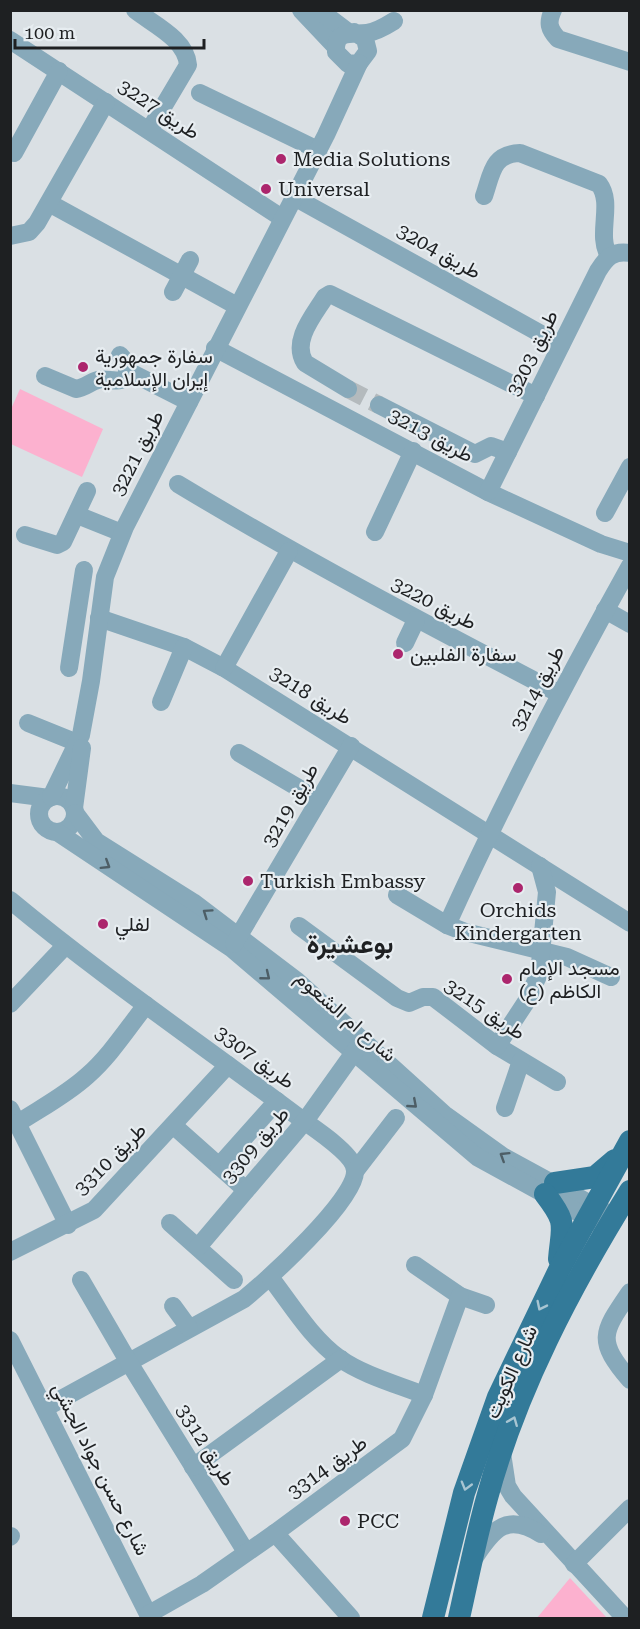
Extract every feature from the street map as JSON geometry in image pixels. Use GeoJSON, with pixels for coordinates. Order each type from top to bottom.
{"type":"FeatureCollection","features":[{"type":"Feature","properties":{"kind":"main road"},"geometry":{"type":"LineString","coordinates":[[559,1269],[563,1224],[550,1189],[595,1177],[627,1146]]}},
{"type":"Feature","properties":{"kind":"main road","name":"شارع الكويت"},"geometry":{"type":"LineString","coordinates":[[433,1618],[472,1464],[509,1373],[559,1269],[627,1146]]}},
{"type":"Feature","properties":{"kind":"main road","name":"شارع الكويت"},"geometry":{"type":"LineString","coordinates":[[459,1618],[487,1497],[541,1351],[610,1222],[630,1191]]}},
{"type":"Feature","properties":{"kind":"street"},"geometry":{"type":"LineString","coordinates":[[135,10],[181,44],[187,55],[188,65],[150,129]]}},
{"type":"Feature","properties":{"kind":"street"},"geometry":{"type":"LineString","coordinates":[[301,10],[348,64],[363,57],[364,39],[320,10]]}},
{"type":"Feature","properties":{"kind":"street"},"geometry":{"type":"LineString","coordinates":[[551,15],[550,31],[558,39],[630,62]]}},
{"type":"Feature","properties":{"kind":"street"},"geometry":{"type":"LineString","coordinates":[[337,52],[342,35],[351,32],[367,33],[399,16]]}},
{"type":"Feature","properties":{"kind":"street","name":"طريق 3221"},"geometry":{"type":"LineString","coordinates":[[50,797],[78,738],[91,681],[105,577],[122,533],[318,150],[363,57],[399,16]]}},
{"type":"Feature","properties":{"kind":"street","name":"طريق 3227"},"geometry":{"type":"LineString","coordinates":[[10,40],[150,129],[282,218]]}},
{"type":"Feature","properties":{"kind":"street","name":"طريق 3221"},"geometry":{"type":"LineString","coordinates":[[335,112],[337,52]]}},
{"type":"Feature","properties":{"kind":"street"},"geometry":{"type":"LineString","coordinates":[[14,153],[59,71]]}},
{"type":"Feature","properties":{"kind":"street"},"geometry":{"type":"LineString","coordinates":[[200,93],[318,150]]}},
{"type":"Feature","properties":{"kind":"street"},"geometry":{"type":"LineString","coordinates":[[10,236],[29,232],[49,203],[105,102]]}},
{"type":"Feature","properties":{"kind":"street"},"geometry":{"type":"LineString","coordinates":[[484,196],[496,162],[506,153],[520,153],[599,184],[605,195],[603,246],[609,256],[615,252],[630,253]]}},
{"type":"Feature","properties":{"kind":"street","name":"طريق 3204"},"geometry":{"type":"LineString","coordinates":[[294,197],[561,345]]}},
{"type":"Feature","properties":{"kind":"street"},"geometry":{"type":"LineString","coordinates":[[49,203],[185,268],[237,306]]}},
{"type":"Feature","properties":{"kind":"street","name":"طريق 3203"},"geometry":{"type":"LineString","coordinates":[[488,492],[598,272],[609,256]]}},
{"type":"Feature","properties":{"kind":"street"},"geometry":{"type":"LineString","coordinates":[[173,292],[185,268]]}},
{"type":"Feature","properties":{"kind":"street"},"geometry":{"type":"LineString","coordinates":[[348,389],[305,363],[301,358],[301,337],[325,297],[330,294],[536,396]]}},
{"type":"Feature","properties":{"kind":"street","name":"طريق 3213"},"geometry":{"type":"LineString","coordinates":[[215,348],[488,492],[590,539],[630,553]]}},
{"type":"Feature","properties":{"kind":"street"},"geometry":{"type":"LineString","coordinates":[[45,376],[76,389],[102,379],[120,381],[125,377],[124,363],[189,402]]}},
{"type":"Feature","properties":{"kind":"street"},"geometry":{"type":"LineString","coordinates":[[379,405],[475,454],[490,446],[508,452]]}},
{"type":"Feature","properties":{"kind":"street"},"geometry":{"type":"LineString","coordinates":[[375,531],[413,451]]}},
{"type":"Feature","properties":{"kind":"street"},"geometry":{"type":"LineString","coordinates":[[605,513],[630,467]]}},
{"type":"Feature","properties":{"kind":"street","name":"طريق 3220"},"geometry":{"type":"LineString","coordinates":[[178,484],[290,551],[416,620],[558,693]]}},
{"type":"Feature","properties":{"kind":"street"},"geometry":{"type":"LineString","coordinates":[[25,535],[60,544],[66,540],[87,491]]}},
{"type":"Feature","properties":{"kind":"street"},"geometry":{"type":"LineString","coordinates":[[76,516],[122,533]]}},
{"type":"Feature","properties":{"kind":"street"},"geometry":{"type":"LineString","coordinates":[[224,668],[290,551]]}},
{"type":"Feature","properties":{"kind":"street","name":"طريق 3214"},"geometry":{"type":"LineString","coordinates":[[488,834],[558,693],[630,566]]}},
{"type":"Feature","properties":{"kind":"street"},"geometry":{"type":"LineString","coordinates":[[69,668],[80,569],[105,577]]}},
{"type":"Feature","properties":{"kind":"street"},"geometry":{"type":"LineString","coordinates":[[605,610],[630,624]]}},
{"type":"Feature","properties":{"kind":"street","name":"طريق 3218"},"geometry":{"type":"LineString","coordinates":[[99,618],[184,647],[224,668],[630,923]]}},
{"type":"Feature","properties":{"kind":"street"},"geometry":{"type":"LineString","coordinates":[[405,643],[416,620]]}},
{"type":"Feature","properties":{"kind":"street"},"geometry":{"type":"LineString","coordinates":[[161,702],[184,647]]}},
{"type":"Feature","properties":{"kind":"street"},"geometry":{"type":"LineString","coordinates":[[27,723],[78,738]]}},
{"type":"Feature","properties":{"kind":"street","name":"طريق 3221"},"geometry":{"type":"LineString","coordinates":[[74,811],[76,781],[83,744],[78,738]]}},
{"type":"Feature","properties":{"kind":"street","name":"طريق 3219"},"geometry":{"type":"LineString","coordinates":[[235,942],[351,746]]}},
{"type":"Feature","properties":{"kind":"street"},"geometry":{"type":"LineString","coordinates":[[239,753],[319,800]]}},
{"type":"Feature","properties":{"kind":"street"},"geometry":{"type":"LineString","coordinates":[[10,793],[66,799],[74,811],[69,828],[57,832],[49,830],[40,820],[10,801]]}},
{"type":"Feature","properties":{"kind":"street"},"geometry":{"type":"LineString","coordinates":[[40,820],[39,809],[50,797]]}},
{"type":"Feature","properties":{"kind":"street","name":"شارع ام الشعوم"},"geometry":{"type":"LineString","coordinates":[[74,811],[96,842],[235,942],[444,1114],[550,1189],[610,1222]]}},
{"type":"Feature","properties":{"kind":"street","name":"شارع ام الشعوم"},"geometry":{"type":"LineString","coordinates":[[57,832],[235,942]]}},
{"type":"Feature","properties":{"kind":"street"},"geometry":{"type":"LineString","coordinates":[[447,925],[488,834]]}},
{"type":"Feature","properties":{"kind":"street"},"geometry":{"type":"LineString","coordinates":[[497,1046],[533,988],[547,915],[548,892],[540,866]]}},
{"type":"Feature","properties":{"kind":"street"},"geometry":{"type":"LineString","coordinates":[[547,915],[570,887]]}},
{"type":"Feature","properties":{"kind":"street"},"geometry":{"type":"LineString","coordinates":[[397,895],[447,925],[541,953],[567,957],[611,977]]}},
{"type":"Feature","properties":{"kind":"street","name":"طريق 3307"},"geometry":{"type":"LineString","coordinates":[[10,900],[65,946],[305,1121],[347,1155],[356,1170]]}},
{"type":"Feature","properties":{"kind":"street","name":"طريق 3215"},"geometry":{"type":"LineString","coordinates":[[299,926],[404,1002],[413,1002],[428,996],[444,1003],[497,1046],[557,1082]]}},
{"type":"Feature","properties":{"kind":"street"},"geometry":{"type":"LineString","coordinates":[[10,1004],[65,946]]}},
{"type":"Feature","properties":{"kind":"street"},"geometry":{"type":"LineString","coordinates":[[68,1225],[14,1116],[64,1094],[87,1076],[104,1059],[146,1005]]}},
{"type":"Feature","properties":{"kind":"street","name":"طريق 3309"},"geometry":{"type":"LineString","coordinates":[[198,1247],[305,1121],[359,1046]]}},
{"type":"Feature","properties":{"kind":"street"},"geometry":{"type":"LineString","coordinates":[[505,1108],[521,1061]]}},
{"type":"Feature","properties":{"kind":"street","name":"طريق 3310"},"geometry":{"type":"LineString","coordinates":[[10,1252],[94,1210],[228,1065]]}},
{"type":"Feature","properties":{"kind":"street"},"geometry":{"type":"LineString","coordinates":[[219,1166],[277,1101]]}},
{"type":"Feature","properties":{"kind":"street"},"geometry":{"type":"LineString","coordinates":[[45,1408],[244,1299],[270,1277],[340,1203],[354,1181],[356,1170],[396,1118]]}},
{"type":"Feature","properties":{"kind":"street","name":"طريق 3310"},"geometry":{"type":"LineString","coordinates":[[174,1126],[246,1190]]}},
{"type":"Feature","properties":{"kind":"street"},"geometry":{"type":"LineString","coordinates":[[170,1223],[234,1280]]}},
{"type":"Feature","properties":{"kind":"street"},"geometry":{"type":"LineString","coordinates":[[415,1265],[460,1296],[486,1305]]}},
{"type":"Feature","properties":{"kind":"street"},"geometry":{"type":"LineString","coordinates":[[270,1277],[313,1333],[341,1359],[424,1395]]}},
{"type":"Feature","properties":{"kind":"street","name":"طريق 3312"},"geometry":{"type":"LineString","coordinates":[[90,1285],[128,1361],[246,1552]]}},
{"type":"Feature","properties":{"kind":"street"},"geometry":{"type":"LineString","coordinates":[[630,1292],[613,1317],[606,1335],[609,1353],[630,1380]]}},
{"type":"Feature","properties":{"kind":"street","name":"طريق 3314"},"geometry":{"type":"LineString","coordinates":[[150,1616],[202,1584],[396,1445],[406,1432],[424,1395],[460,1296]]}},
{"type":"Feature","properties":{"kind":"street"},"geometry":{"type":"LineString","coordinates":[[173,1306],[189,1328]]}},
{"type":"Feature","properties":{"kind":"street","name":"شارع حسن جواد الجشي"},"geometry":{"type":"LineString","coordinates":[[10,1340],[150,1616]]}},
{"type":"Feature","properties":{"kind":"street"},"geometry":{"type":"LineString","coordinates":[[194,1467],[341,1359]]}},
{"type":"Feature","properties":{"kind":"street"},"geometry":{"type":"LineString","coordinates":[[502,1453],[507,1486],[550,1540],[625,1618]]}},
{"type":"Feature","properties":{"kind":"street"},"geometry":{"type":"LineString","coordinates":[[574,1564],[630,1508]]}},
{"type":"Feature","properties":{"kind":"street"},"geometry":{"type":"LineString","coordinates":[[472,1561],[491,1533],[510,1524],[527,1526],[550,1540]]}},
{"type":"Feature","properties":{"kind":"street"},"geometry":{"type":"LineString","coordinates":[[275,1533],[351,1618]]}},
{"type":"Feature","properties":{"kind":"shaded area"},"geometry":{"type":"Polygon","coordinates":[[[20,389],[103,429],[82,477],[11,444],[11,409],[20,389]]]}},
{"type":"Feature","properties":{"kind":"shaded area"},"geometry":{"type":"Polygon","coordinates":[[[570,1578],[607,1618],[537,1618],[570,1578]]]}},
{"type":"Feature","properties":{"kind":"tunnel"},"geometry":{"type":"LineString","coordinates":[[348,389],[379,405]]}},
{"type":"Feature","properties":{"kind":"place","name":"Media Solutions"},"geometry":{"type":"Point","coordinates":[281,159]}},
{"type":"Feature","properties":{"kind":"place","name":"Universal"},"geometry":{"type":"Point","coordinates":[266,189]}},
{"type":"Feature","properties":{"kind":"place","name":"سفارة جمهورية إيران الإسلامية"},"geometry":{"type":"Point","coordinates":[83,367]}},
{"type":"Feature","properties":{"kind":"place","name":"سفارة الفلبين"},"geometry":{"type":"Point","coordinates":[398,654]}},
{"type":"Feature","properties":{"kind":"place","name":"Turkish Embassy"},"geometry":{"type":"Point","coordinates":[248,881]}},
{"type":"Feature","properties":{"kind":"place","name":"Orchids Kindergarten"},"geometry":{"type":"Point","coordinates":[518,888]}},
{"type":"Feature","properties":{"kind":"place","name":"لفلي"},"geometry":{"type":"Point","coordinates":[103,924]}},
{"type":"Feature","properties":{"kind":"place","name":"مسجد الإمام الكاظم (ع)"},"geometry":{"type":"Point","coordinates":[507,979]}},
{"type":"Feature","properties":{"kind":"place","name":"PCC"},"geometry":{"type":"Point","coordinates":[345,1521]}},
{"type":"Feature","properties":{"kind":"district","name":"بوعشيرة"},"geometry":{"type":"Point","coordinates":[350,944]}}]}
